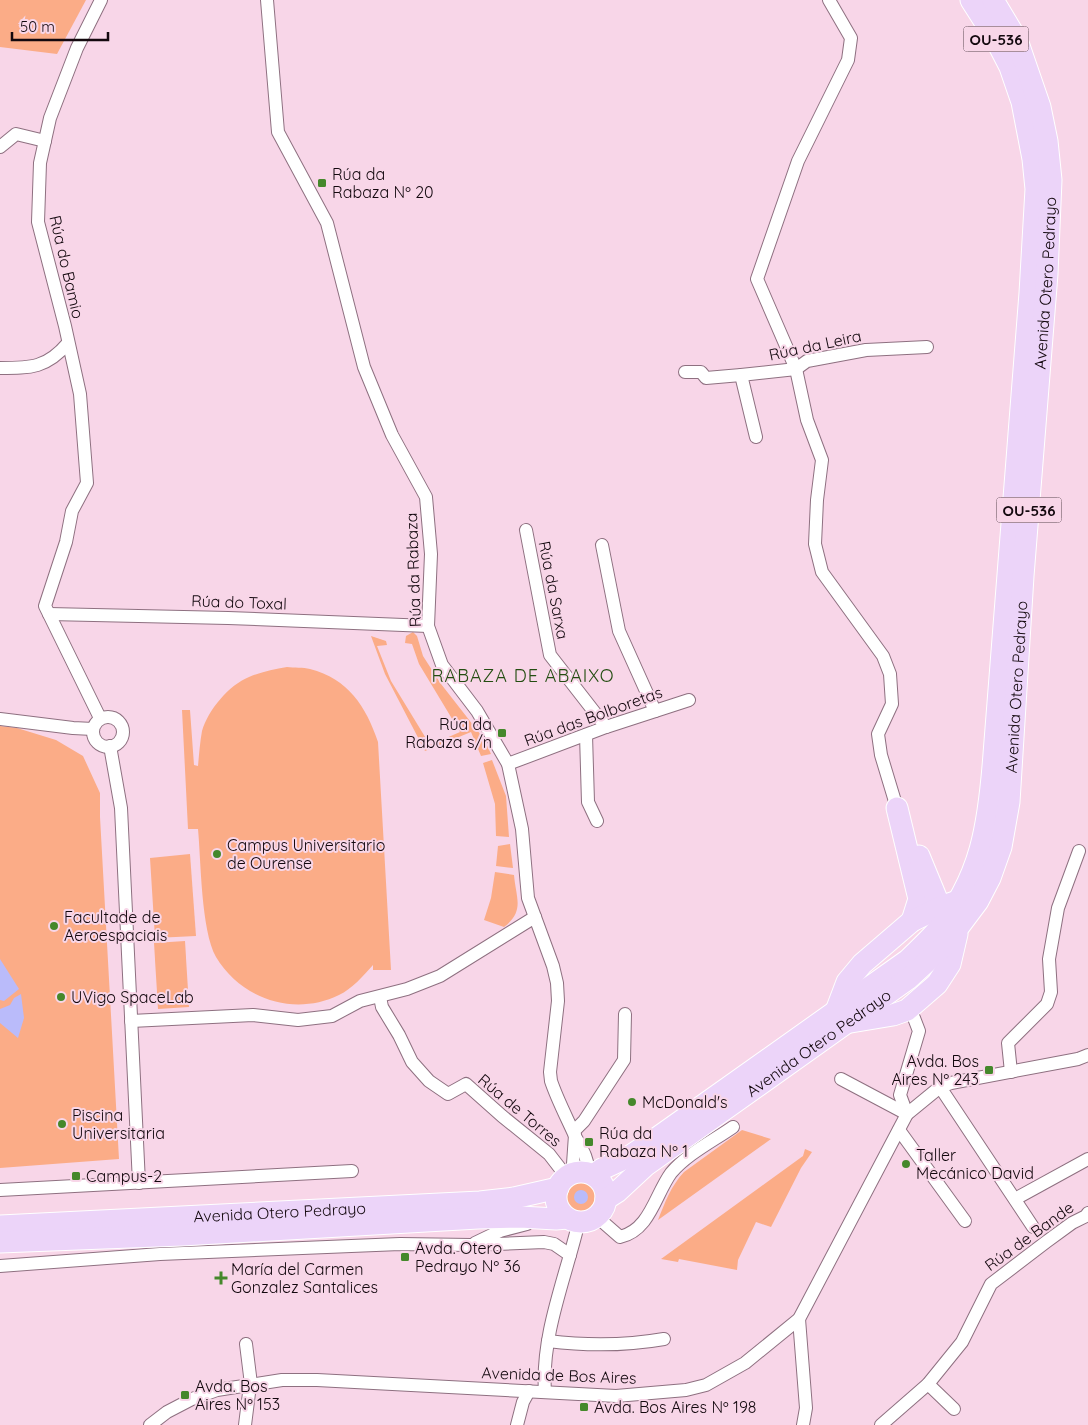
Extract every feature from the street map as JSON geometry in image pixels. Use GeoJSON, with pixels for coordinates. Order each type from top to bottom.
{"type":"FeatureCollection","features":[{"type":"Feature","properties":{"kind":"main road","name":"Avenida Otero Pedrayo"},"geometry":{"type":"LineString","coordinates":[[0,1242],[182,1235],[478,1218],[538,1218],[556,1220],[587,1214],[621,1188],[645,1166],[841,1017],[870,996],[908,979],[931,948],[958,928],[978,901],[982,875],[983,843],[990,802],[1030,293],[1036,189],[1033,160],[1022,102],[1010,67],[994,36],[971,0]]}},
{"type":"Feature","properties":{"kind":"main road","name":"Avenida Otero Pedrayo"},"geometry":{"type":"LineString","coordinates":[[931,948],[935,933],[949,904],[982,875],[1001,847],[1009,802],[1047,274],[1052,180],[1047,141],[1040,107],[1017,40],[993,0]]}},
{"type":"Feature","properties":{"kind":"main road"},"geometry":{"type":"LineString","coordinates":[[897,808],[949,904],[912,921],[862,964],[847,982],[841,1017],[900,1013],[937,984],[950,964],[958,928]]}},
{"type":"Feature","properties":{"kind":"main road"},"geometry":{"type":"LineString","coordinates":[[897,808],[919,899],[912,921]]}},
{"type":"Feature","properties":{"kind":"main road"},"geometry":{"type":"LineString","coordinates":[[893,938],[918,935],[931,948],[937,984]]}},
{"type":"Feature","properties":{"kind":"main road"},"geometry":{"type":"LineString","coordinates":[[862,964],[870,996],[900,1013]]}},
{"type":"Feature","properties":{"kind":"main road","name":"Avenida Otero Pedrayo"},"geometry":{"type":"LineString","coordinates":[[0,1226],[480,1202],[514,1198],[602,1170],[630,1156],[841,1017]]}},
{"type":"Feature","properties":{"kind":"main road"},"geometry":{"type":"LineString","coordinates":[[576,1177],[604,1185],[587,1214],[557,1206],[556,1199],[576,1177]]}},
{"type":"Feature","properties":{"kind":"street","name":"Rúa do Bamio"},"geometry":{"type":"LineString","coordinates":[[49,614],[45,606],[66,542],[72,511],[87,483],[80,394],[38,222],[40,163],[50,118],[77,48],[101,0]]}},
{"type":"Feature","properties":{"kind":"street","name":"Rúa da Rabaza"},"geometry":{"type":"LineString","coordinates":[[267,0],[278,132],[327,223],[364,367],[392,435],[426,497],[431,554],[428,626],[442,665],[477,711],[508,764],[522,829],[528,898],[553,966],[557,983],[558,1001],[550,1072],[551,1081],[574,1133]]}},
{"type":"Feature","properties":{"kind":"street"},"geometry":{"type":"LineString","coordinates":[[829,0],[851,38],[848,60],[798,161],[757,279],[796,369],[807,420],[822,460],[817,500],[815,544],[822,572],[883,656],[890,674],[892,704],[878,734],[881,755],[897,808]]}},
{"type":"Feature","properties":{"kind":"street"},"geometry":{"type":"LineString","coordinates":[[0,147],[16,134],[44,141]]}},
{"type":"Feature","properties":{"kind":"street"},"geometry":{"type":"LineString","coordinates":[[0,368],[25,368],[49,362],[68,344]]}},
{"type":"Feature","properties":{"kind":"street","name":"Rúa da Leira"},"geometry":{"type":"LineString","coordinates":[[685,372],[701,372],[706,378],[740,375],[796,369],[807,361],[866,350],[927,347]]}},
{"type":"Feature","properties":{"kind":"street"},"geometry":{"type":"LineString","coordinates":[[740,375],[756,437]]}},
{"type":"Feature","properties":{"kind":"street","name":"Rúa da Sarxa"},"geometry":{"type":"LineString","coordinates":[[526,530],[550,655],[606,726]]}},
{"type":"Feature","properties":{"kind":"street"},"geometry":{"type":"LineString","coordinates":[[602,545],[619,632],[655,711]]}},
{"type":"Feature","properties":{"kind":"street"},"geometry":{"type":"LineString","coordinates":[[0,719],[72,728],[97,724],[110,717],[121,724],[121,738],[110,746],[103,746],[93,736],[97,724],[49,614]]}},
{"type":"Feature","properties":{"kind":"street","name":"Rúa do Toxal"},"geometry":{"type":"LineString","coordinates":[[49,614],[228,618],[428,626]]}},
{"type":"Feature","properties":{"kind":"street","name":"Rúa das Bolboretas"},"geometry":{"type":"LineString","coordinates":[[508,764],[606,726],[689,700]]}},
{"type":"Feature","properties":{"kind":"street"},"geometry":{"type":"LineString","coordinates":[[586,735],[588,802],[596,821]]}},
{"type":"Feature","properties":{"kind":"street"},"geometry":{"type":"LineString","coordinates":[[110,746],[121,808],[139,1183]]}},
{"type":"Feature","properties":{"kind":"street"},"geometry":{"type":"LineString","coordinates":[[1011,1072],[1008,1043],[1047,1004],[1051,992],[1049,959],[1058,908],[1080,851]]}},
{"type":"Feature","properties":{"kind":"street"},"geometry":{"type":"LineString","coordinates":[[131,1021],[254,1016],[298,1020],[332,1016],[360,1001],[407,989],[440,976],[535,917]]}},
{"type":"Feature","properties":{"kind":"street","name":"Rúa de Torres"},"geometry":{"type":"LineString","coordinates":[[380,997],[382,1007],[399,1035],[412,1062],[429,1080],[448,1094],[466,1084],[576,1177]]}},
{"type":"Feature","properties":{"kind":"street"},"geometry":{"type":"LineString","coordinates":[[900,1013],[914,1018],[919,1030],[900,1095],[907,1114]]}},
{"type":"Feature","properties":{"kind":"street"},"geometry":{"type":"LineString","coordinates":[[576,1177],[574,1133],[624,1060],[625,1014]]}},
{"type":"Feature","properties":{"kind":"street","name":"Avenida de Bos Aires"},"geometry":{"type":"LineString","coordinates":[[150,1425],[167,1412],[192,1398],[216,1390],[282,1380],[317,1380],[616,1396],[686,1390],[706,1385],[745,1363],[800,1318],[907,1114],[940,1087],[951,1083],[1078,1059],[1088,1055]]}},
{"type":"Feature","properties":{"kind":"street"},"geometry":{"type":"LineString","coordinates":[[841,1078],[907,1114]]}},
{"type":"Feature","properties":{"kind":"street"},"geometry":{"type":"LineString","coordinates":[[940,1087],[1033,1227]]}},
{"type":"Feature","properties":{"kind":"street"},"geometry":{"type":"LineString","coordinates":[[545,1392],[544,1375],[548,1341],[570,1255],[587,1214],[604,1223],[620,1237],[630,1234],[644,1221],[671,1174],[688,1158],[733,1127]]}},
{"type":"Feature","properties":{"kind":"street"},"geometry":{"type":"LineString","coordinates":[[899,1130],[965,1221]]}},
{"type":"Feature","properties":{"kind":"street"},"geometry":{"type":"LineString","coordinates":[[1014,1199],[1088,1159]]}},
{"type":"Feature","properties":{"kind":"street"},"geometry":{"type":"LineString","coordinates":[[0,1190],[352,1171]]}},
{"type":"Feature","properties":{"kind":"street","name":"Rúa de Bande"},"geometry":{"type":"LineString","coordinates":[[881,1425],[928,1384],[962,1342],[991,1284],[1088,1213]]}},
{"type":"Feature","properties":{"kind":"street","name":"Avenida Otero Pedrayo"},"geometry":{"type":"LineString","coordinates":[[471,1245],[500,1231],[525,1225],[538,1218]]}},
{"type":"Feature","properties":{"kind":"street","name":"Avenida Otero Pedrayo"},"geometry":{"type":"LineString","coordinates":[[0,1266],[160,1254],[400,1244],[471,1245],[544,1242],[554,1244],[570,1255]]}},
{"type":"Feature","properties":{"kind":"street"},"geometry":{"type":"LineString","coordinates":[[800,1318],[806,1408],[803,1425]]}},
{"type":"Feature","properties":{"kind":"street"},"geometry":{"type":"LineString","coordinates":[[548,1341],[605,1346],[664,1339]]}},
{"type":"Feature","properties":{"kind":"street"},"geometry":{"type":"LineString","coordinates":[[245,1425],[251,1385],[246,1344]]}},
{"type":"Feature","properties":{"kind":"street"},"geometry":{"type":"LineString","coordinates":[[928,1384],[954,1409]]}},
{"type":"Feature","properties":{"kind":"street"},"geometry":{"type":"LineString","coordinates":[[517,1425],[523,1402],[529,1391]]}},
{"type":"Feature","properties":{"kind":"shaded area"},"geometry":{"type":"Polygon","coordinates":[[[0,0],[86,0],[57,54],[0,47],[0,0]]]}},
{"type":"Feature","properties":{"kind":"shaded area"},"geometry":{"type":"Polygon","coordinates":[[[413,632],[417,636],[423,656],[441,684],[484,739],[491,754],[481,756],[471,732],[425,751],[385,674],[371,636],[386,641],[387,645],[377,646],[391,681],[430,745],[460,732],[419,664],[412,644],[405,643],[406,636],[413,632]]]}},
{"type":"Feature","properties":{"kind":"shaded area"},"geometry":{"type":"Polygon","coordinates":[[[287,667],[307,668],[335,680],[345,687],[354,696],[368,717],[378,742],[391,970],[373,970],[373,965],[357,982],[339,995],[322,1001],[304,1004],[287,1004],[270,1000],[254,993],[239,984],[216,957],[207,930],[198,829],[188,829],[182,710],[190,710],[194,765],[198,766],[202,731],[209,715],[220,699],[234,686],[249,677],[287,667]]]}},
{"type":"Feature","properties":{"kind":"shaded area"},"geometry":{"type":"Polygon","coordinates":[[[0,726],[17,728],[56,740],[83,756],[100,793],[119,1159],[0,1168],[0,726]]]}},
{"type":"Feature","properties":{"kind":"shaded area"},"geometry":{"type":"Polygon","coordinates":[[[492,760],[506,796],[509,837],[496,836],[495,804],[483,763],[492,760]]]}},
{"type":"Feature","properties":{"kind":"shaded area"},"geometry":{"type":"Polygon","coordinates":[[[510,844],[513,868],[496,866],[498,846],[510,844]]]}},
{"type":"Feature","properties":{"kind":"shaded area"},"geometry":{"type":"Polygon","coordinates":[[[190,854],[196,936],[155,938],[150,858],[190,854]]]}},
{"type":"Feature","properties":{"kind":"shaded area"},"geometry":{"type":"Polygon","coordinates":[[[495,872],[514,875],[518,904],[517,910],[511,921],[504,927],[484,920],[491,898],[495,872]]]}},
{"type":"Feature","properties":{"kind":"shaded area"},"geometry":{"type":"Polygon","coordinates":[[[185,941],[189,1007],[158,1009],[154,943],[185,941]]]}},
{"type":"Feature","properties":{"kind":"shaded area"},"geometry":{"type":"Polygon","coordinates":[[[742,1130],[771,1139],[658,1220],[679,1177],[742,1130]]]}},
{"type":"Feature","properties":{"kind":"shaded area"},"geometry":{"type":"Polygon","coordinates":[[[805,1149],[812,1152],[801,1168],[771,1227],[756,1222],[738,1260],[737,1270],[679,1259],[678,1262],[661,1259],[803,1156],[805,1149]]]}},
{"type":"Feature","properties":{"kind":"shaded area"},"geometry":{"type":"Polygon","coordinates":[[[581,1181],[592,1185],[596,1196],[592,1207],[581,1211],[570,1207],[566,1196],[570,1185],[581,1181]]]}},
{"type":"Feature","properties":{"kind":"water"},"geometry":{"type":"Polygon","coordinates":[[[0,959],[19,989],[4,1001],[0,1000],[0,959]]]}},
{"type":"Feature","properties":{"kind":"water"},"geometry":{"type":"Polygon","coordinates":[[[21,994],[24,1018],[18,1038],[0,1023],[0,1009],[10,1005],[14,998],[21,994]]]}},
{"type":"Feature","properties":{"kind":"water"},"geometry":{"type":"Polygon","coordinates":[[[581,1190],[586,1192],[588,1197],[586,1202],[581,1204],[576,1202],[574,1197],[576,1192],[581,1190]]]}},
{"type":"Feature","properties":{"kind":"place","name":"Rúa da Rabaza Nº 20"},"geometry":{"type":"Point","coordinates":[322,183]}},
{"type":"Feature","properties":{"kind":"place","name":"Rúa da Rabaza s/n"},"geometry":{"type":"Point","coordinates":[502,733]}},
{"type":"Feature","properties":{"kind":"place","name":"Campus Universitario de Ourense"},"geometry":{"type":"Point","coordinates":[217,854]}},
{"type":"Feature","properties":{"kind":"place","name":"Facultade de Aeroespaciais"},"geometry":{"type":"Point","coordinates":[54,926]}},
{"type":"Feature","properties":{"kind":"place","name":"UVigo SpaceLab"},"geometry":{"type":"Point","coordinates":[61,997]}},
{"type":"Feature","properties":{"kind":"place","name":"Avda. Bos Aires Nº 243"},"geometry":{"type":"Point","coordinates":[989,1070]}},
{"type":"Feature","properties":{"kind":"place","name":"McDonald's"},"geometry":{"type":"Point","coordinates":[632,1102]}},
{"type":"Feature","properties":{"kind":"place","name":"Piscina Universitaria"},"geometry":{"type":"Point","coordinates":[62,1124]}},
{"type":"Feature","properties":{"kind":"place","name":"Rúa da Rabaza Nº 1"},"geometry":{"type":"Point","coordinates":[589,1142]}},
{"type":"Feature","properties":{"kind":"place","name":"Taller Mecánico David"},"geometry":{"type":"Point","coordinates":[906,1164]}},
{"type":"Feature","properties":{"kind":"place","name":"Campus-2"},"geometry":{"type":"Point","coordinates":[76,1176]}},
{"type":"Feature","properties":{"kind":"place","name":"Avda. Otero Pedrayo Nº 36"},"geometry":{"type":"Point","coordinates":[405,1257]}},
{"type":"Feature","properties":{"kind":"place","name":"María del Carmen Gonzalez Santalices"},"geometry":{"type":"Point","coordinates":[221,1278]}},
{"type":"Feature","properties":{"kind":"place","name":"Avda. Bos Aires Nº 153"},"geometry":{"type":"Point","coordinates":[185,1395]}},
{"type":"Feature","properties":{"kind":"place","name":"Avda. Bos Aires Nº 198"},"geometry":{"type":"Point","coordinates":[584,1407]}},
{"type":"Feature","properties":{"kind":"district","name":"RABAZA DE ABAIXO"},"geometry":{"type":"Point","coordinates":[523,675]}}]}
